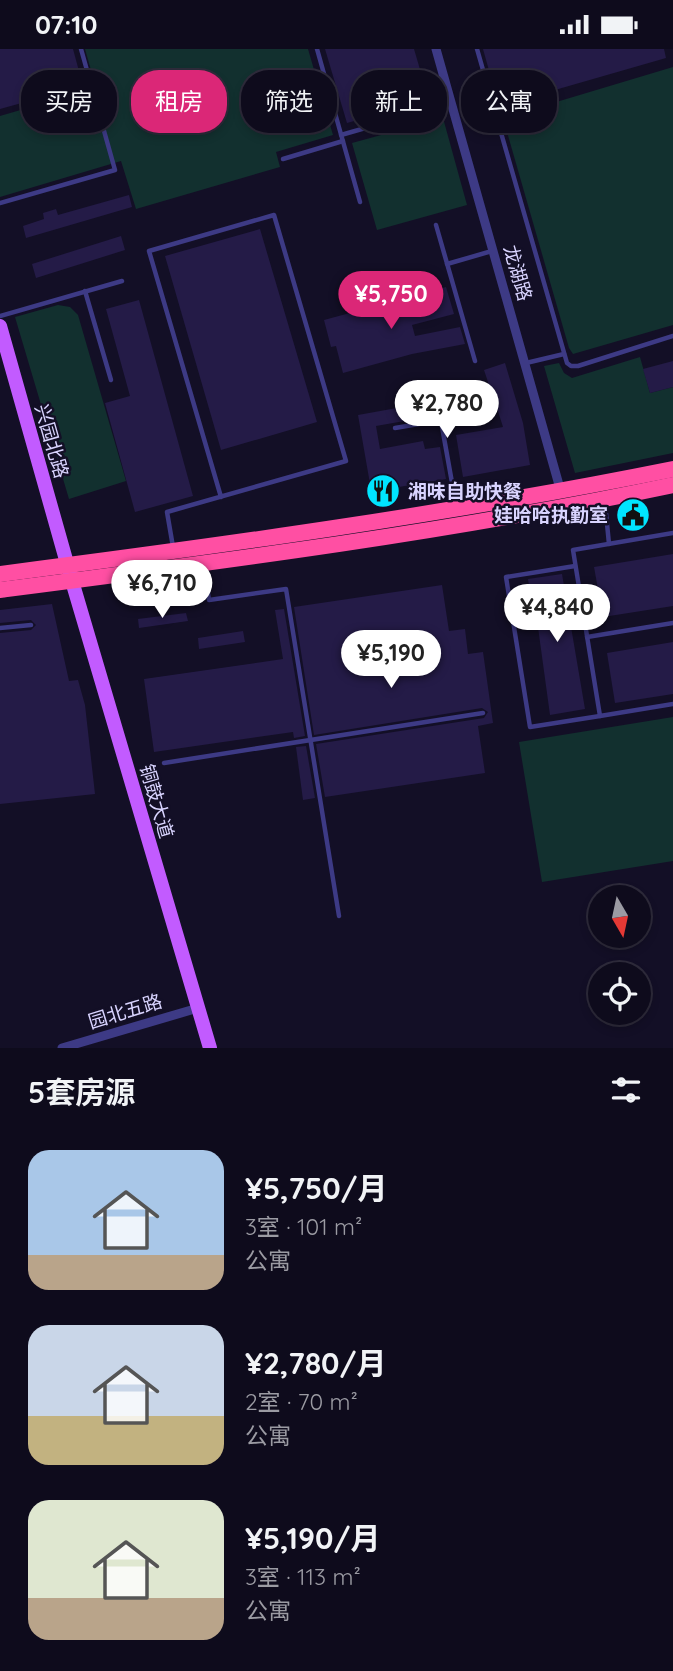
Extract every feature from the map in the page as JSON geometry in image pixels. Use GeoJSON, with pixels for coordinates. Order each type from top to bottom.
{"type":"FeatureCollection","features":[{"type":"Feature","properties":{"kind":"highway"},"geometry":{"type":"LineString","coordinates":[[0,574],[69,573],[203,564],[460,525],[673,469]]}},
{"type":"Feature","properties":{"kind":"highway"},"geometry":{"type":"LineString","coordinates":[[0,590],[173,552],[456,509],[563,499],[604,499],[673,485]]}},
{"type":"Feature","properties":{"kind":"main road","name":"兴园北路"},"geometry":{"type":"LineString","coordinates":[[0,326],[69,573]]}},
{"type":"Feature","properties":{"kind":"main road","name":"铜鼓大道"},"geometry":{"type":"LineString","coordinates":[[69,573],[209,1048]]}},
{"type":"Feature","properties":{"kind":"street","name":"龙湖路"},"geometry":{"type":"LineString","coordinates":[[436,49],[563,499]]}},
{"type":"Feature","properties":{"kind":"street","name":"园北五路"},"geometry":{"type":"LineString","coordinates":[[62,1048],[198,1008]]}},
{"type":"Feature","properties":{"kind":"lane"},"geometry":{"type":"LineString","coordinates":[[0,203],[116,170],[81,49]]}},
{"type":"Feature","properties":{"kind":"lane"},"geometry":{"type":"LineString","coordinates":[[317,49],[360,202]]}},
{"type":"Feature","properties":{"kind":"lane"},"geometry":{"type":"LineString","coordinates":[[477,49],[569,365],[578,366],[673,336]]}},
{"type":"Feature","properties":{"kind":"lane"},"geometry":{"type":"LineString","coordinates":[[341,135],[351,132]]}},
{"type":"Feature","properties":{"kind":"lane"},"geometry":{"type":"LineString","coordinates":[[283,159],[343,141]]}},
{"type":"Feature","properties":{"kind":"lane"},"geometry":{"type":"LineString","coordinates":[[173,552],[167,512],[221,497],[346,461],[274,215],[149,251],[221,497]]}},
{"type":"Feature","properties":{"kind":"lane"},"geometry":{"type":"LineString","coordinates":[[436,225],[475,361]]}},
{"type":"Feature","properties":{"kind":"lane"},"geometry":{"type":"LineString","coordinates":[[447,264],[493,251]]}},
{"type":"Feature","properties":{"kind":"lane"},"geometry":{"type":"LineString","coordinates":[[0,316],[122,281]]}},
{"type":"Feature","properties":{"kind":"lane"},"geometry":{"type":"LineString","coordinates":[[85,291],[111,380]]}},
{"type":"Feature","properties":{"kind":"lane"},"geometry":{"type":"LineString","coordinates":[[526,363],[564,354]]}},
{"type":"Feature","properties":{"kind":"lane"},"geometry":{"type":"LineString","coordinates":[[395,428],[484,413]]}},
{"type":"Feature","properties":{"kind":"lane"},"geometry":{"type":"LineString","coordinates":[[441,421],[456,509]]}},
{"type":"Feature","properties":{"kind":"lane"},"geometry":{"type":"LineString","coordinates":[[604,499],[609,544]]}},
{"type":"Feature","properties":{"kind":"lane"},"geometry":{"type":"LineString","coordinates":[[600,716],[573,550],[673,533]]}},
{"type":"Feature","properties":{"kind":"lane"},"geometry":{"type":"LineString","coordinates":[[203,564],[209,600],[286,589],[339,916]]}},
{"type":"Feature","properties":{"kind":"lane"},"geometry":{"type":"LineString","coordinates":[[575,566],[506,577],[530,727],[673,704]]}},
{"type":"Feature","properties":{"kind":"lane"},"geometry":{"type":"LineString","coordinates":[[587,638],[673,623]]}},
{"type":"Feature","properties":{"kind":"lane"},"geometry":{"type":"LineString","coordinates":[[0,628],[32,625]]}},
{"type":"Feature","properties":{"kind":"lane"},"geometry":{"type":"LineString","coordinates":[[164,763],[483,713]]}},
{"type":"Feature","properties":{"kind":"green space"},"geometry":{"type":"Polygon","coordinates":[[[85,49],[308,49],[314,70],[241,70],[241,133],[333,135],[276,152],[280,167],[136,209],[121,161],[0,197],[0,116],[21,110],[21,133],[117,133],[117,70],[91,70],[85,49]]]}},
{"type":"Feature","properties":{"kind":"green space"},"geometry":{"type":"Polygon","coordinates":[[[673,67],[673,325],[573,354],[569,348],[507,133],[557,133],[557,102],[673,67]]]}},
{"type":"Feature","properties":{"kind":"green space"},"geometry":{"type":"Polygon","coordinates":[[[447,132],[467,205],[377,230],[352,143],[388,133],[447,132]]]}},
{"type":"Feature","properties":{"kind":"green space"},"geometry":{"type":"Polygon","coordinates":[[[58,305],[70,307],[78,315],[126,481],[69,499],[15,317],[58,305]]]}},
{"type":"Feature","properties":{"kind":"green space"},"geometry":{"type":"Polygon","coordinates":[[[640,357],[650,393],[673,387],[673,453],[575,473],[544,366],[559,363],[564,373],[572,378],[640,357]]]}},
{"type":"Feature","properties":{"kind":"green space"},"geometry":{"type":"Polygon","coordinates":[[[673,717],[673,861],[542,882],[519,742],[673,717]]]}},
{"type":"Feature","properties":{"kind":"building"},"geometry":{"type":"Polygon","coordinates":[[[0,49],[73,49],[79,70],[21,70],[21,103],[0,109],[0,49]]]}},
{"type":"Feature","properties":{"kind":"building"},"geometry":{"type":"Polygon","coordinates":[[[325,49],[414,49],[420,70],[351,70],[351,122],[347,123],[337,89],[337,70],[331,70],[325,49]]]}},
{"type":"Feature","properties":{"kind":"building"},"geometry":{"type":"Polygon","coordinates":[[[483,49],[664,49],[666,58],[557,89],[557,70],[489,70],[483,49]]]}},
{"type":"Feature","properties":{"kind":"building"},"geometry":{"type":"Polygon","coordinates":[[[129,195],[132,207],[26,238],[23,226],[44,219],[43,213],[56,209],[58,215],[129,195]]]}},
{"type":"Feature","properties":{"kind":"building"},"geometry":{"type":"Polygon","coordinates":[[[260,229],[317,422],[221,450],[165,256],[260,229]]]}},
{"type":"Feature","properties":{"kind":"building"},"geometry":{"type":"Polygon","coordinates":[[[121,236],[125,250],[36,278],[32,264],[121,236]]]}},
{"type":"Feature","properties":{"kind":"building"},"geometry":{"type":"Polygon","coordinates":[[[446,287],[454,314],[412,325],[415,336],[460,327],[465,344],[412,354],[343,373],[336,346],[331,347],[324,320],[446,287]]]}},
{"type":"Feature","properties":{"kind":"building"},"geometry":{"type":"Polygon","coordinates":[[[139,300],[193,496],[135,512],[105,403],[130,396],[106,309],[139,300]]]}},
{"type":"Feature","properties":{"kind":"building"},"geometry":{"type":"Polygon","coordinates":[[[673,361],[673,387],[650,393],[643,369],[673,361]]]}},
{"type":"Feature","properties":{"kind":"building"},"geometry":{"type":"Polygon","coordinates":[[[505,363],[523,423],[530,465],[463,477],[456,435],[503,427],[496,405],[376,426],[380,449],[423,441],[425,449],[440,447],[446,479],[393,488],[394,498],[373,501],[358,415],[491,391],[484,370],[505,363]]]}},
{"type":"Feature","properties":{"kind":"building","name":"娃哈哈执勤室"},"geometry":{"type":"Polygon","coordinates":[[[644,507],[646,518],[623,522],[621,511],[644,507]]]}},
{"type":"Feature","properties":{"kind":"building"},"geometry":{"type":"Polygon","coordinates":[[[673,554],[673,606],[603,617],[594,567],[673,554]]]}},
{"type":"Feature","properties":{"kind":"building"},"geometry":{"type":"Polygon","coordinates":[[[562,574],[585,709],[550,715],[537,620],[534,620],[528,579],[562,574]]]}},
{"type":"Feature","properties":{"kind":"building"},"geometry":{"type":"Polygon","coordinates":[[[442,585],[449,631],[465,629],[468,654],[483,652],[493,723],[478,726],[485,773],[325,797],[316,744],[484,718],[488,712],[482,708],[314,735],[294,607],[442,585]]]}},
{"type":"Feature","properties":{"kind":"building"},"geometry":{"type":"Polygon","coordinates":[[[52,604],[69,681],[78,680],[85,705],[95,794],[0,804],[0,633],[31,630],[36,625],[31,620],[0,623],[0,610],[52,604]]]}},
{"type":"Feature","properties":{"kind":"building"},"geometry":{"type":"Polygon","coordinates":[[[284,609],[305,736],[294,738],[293,732],[154,752],[144,679],[283,659],[275,610],[284,609]]]}},
{"type":"Feature","properties":{"kind":"building"},"geometry":{"type":"Polygon","coordinates":[[[186,613],[188,621],[139,628],[138,619],[186,613]]]}},
{"type":"Feature","properties":{"kind":"building"},"geometry":{"type":"Polygon","coordinates":[[[243,631],[245,642],[199,649],[198,638],[243,631]]]}},
{"type":"Feature","properties":{"kind":"building"},"geometry":{"type":"Polygon","coordinates":[[[673,642],[673,694],[615,703],[607,653],[673,642]]]}},
{"type":"Feature","properties":{"kind":"building"},"geometry":{"type":"Polygon","coordinates":[[[306,746],[315,798],[303,800],[296,747],[306,746]]]}},
{"type":"Feature","properties":{"kind":"place","name":"湘味自助快餐"},"geometry":{"type":"Point","coordinates":[383,491]}},
{"type":"Feature","properties":{"kind":"place","name":"娃哈哈执勤室"},"geometry":{"type":"Point","coordinates":[633,515]}}]}
